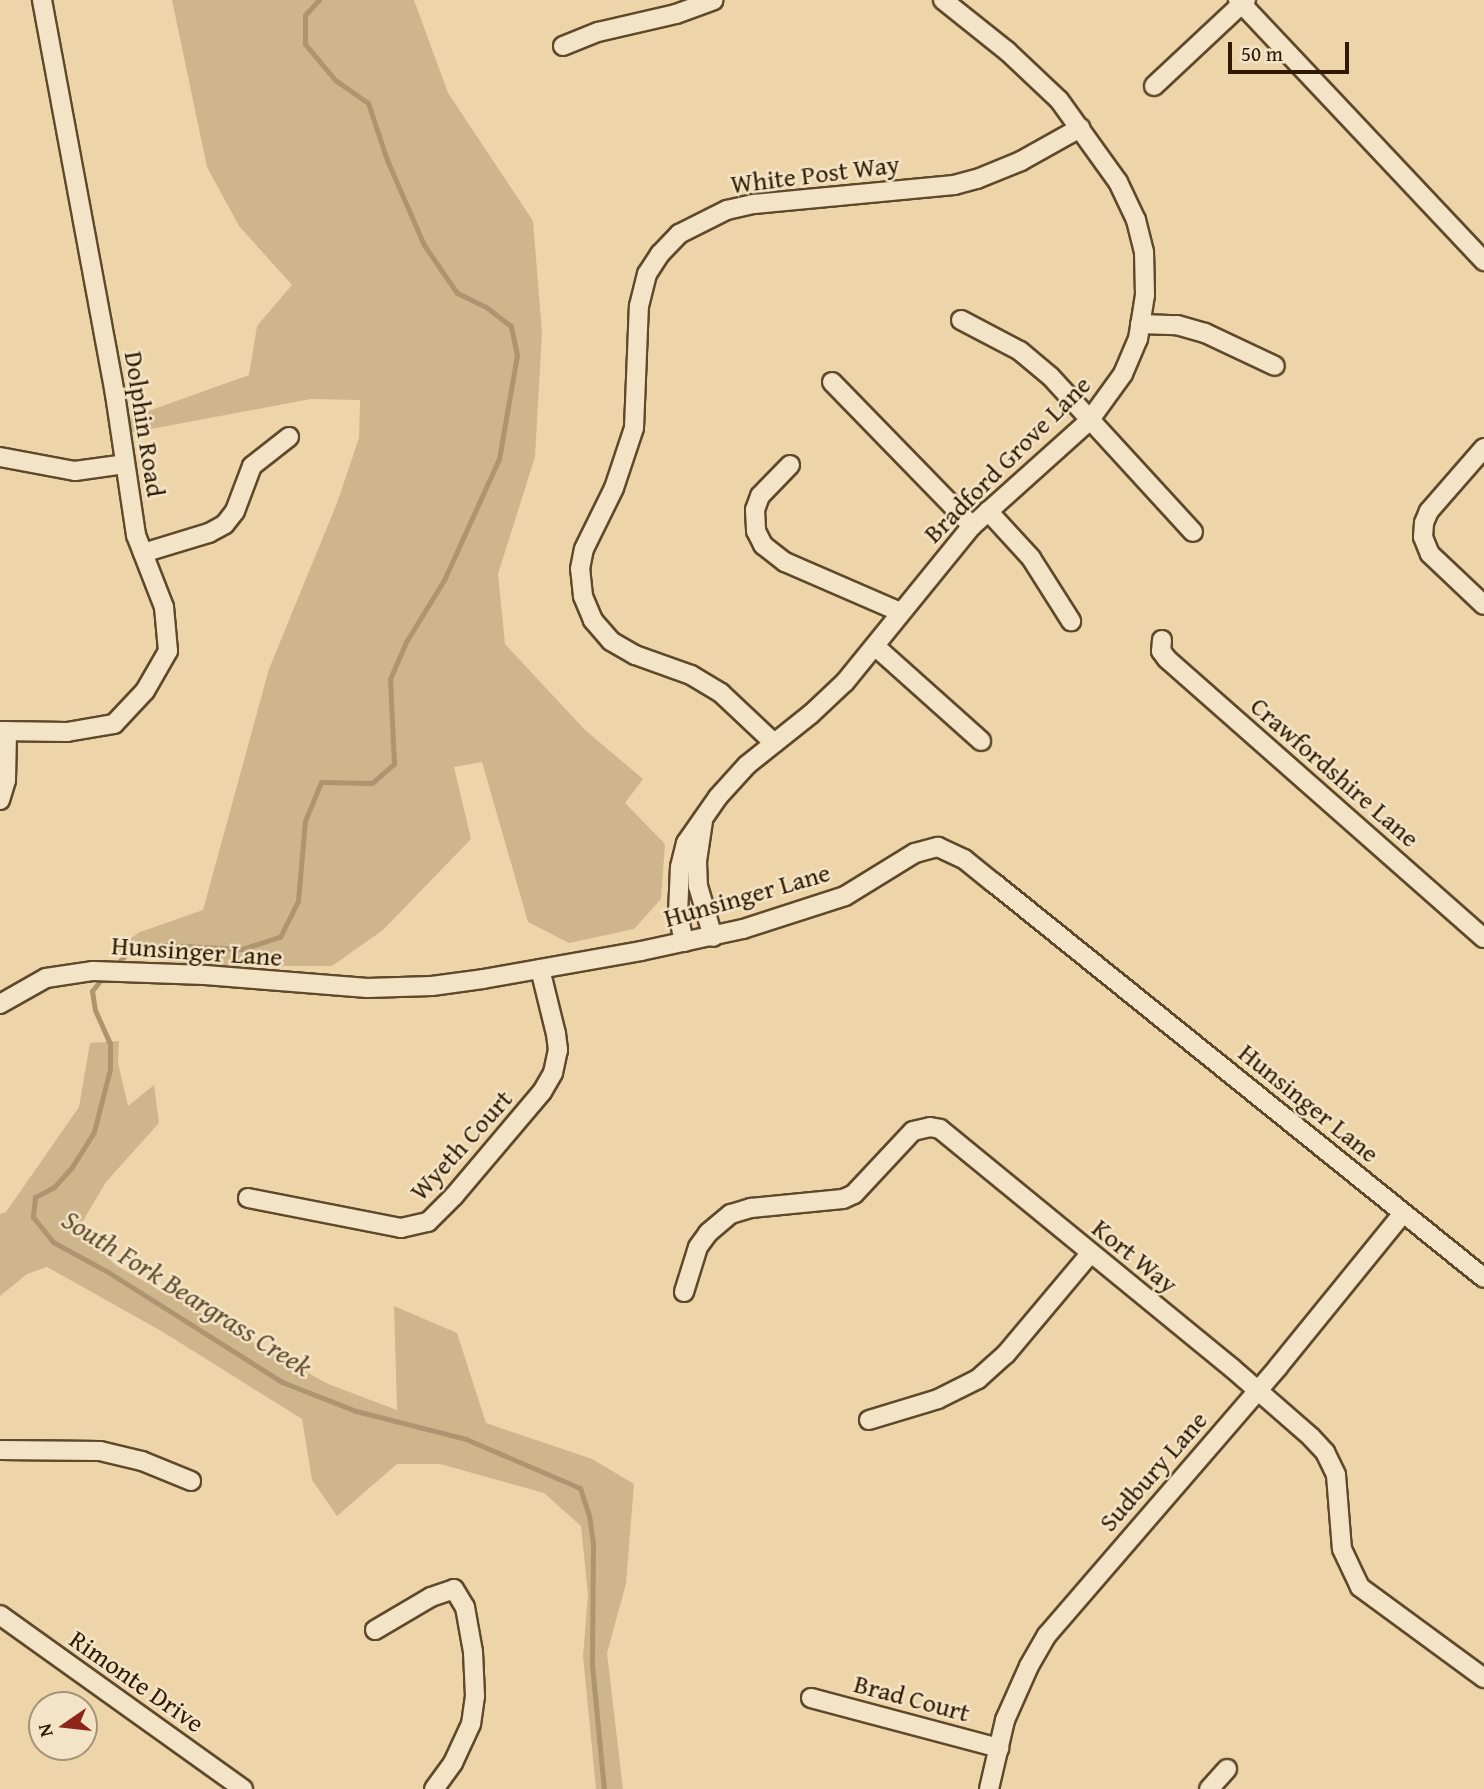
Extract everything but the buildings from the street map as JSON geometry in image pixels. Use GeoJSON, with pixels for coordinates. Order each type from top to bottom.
{"type":"FeatureCollection","features":[{"type":"Feature","properties":{"kind":"street","name":"Dolphin Road"},"geometry":{"type":"LineString","coordinates":[[4,731],[67,732],[114,724],[145,691],[168,651],[164,607],[136,535],[42,0]]}},
{"type":"Feature","properties":{"kind":"street"},"geometry":{"type":"LineString","coordinates":[[563,46],[598,32],[676,14],[714,0]]}},
{"type":"Feature","properties":{"kind":"street","name":"Bradford Grove Lane"},"geometry":{"type":"LineString","coordinates":[[684,943],[678,914],[680,867],[687,843],[735,777],[811,714],[876,647],[900,612],[972,526],[1089,421],[1123,374],[1138,339],[1146,270],[1136,220],[1118,183],[1059,100],[1033,74],[943,0]]}},
{"type":"Feature","properties":{"kind":"street"},"geometry":{"type":"LineString","coordinates":[[1154,86],[1242,1],[1484,261]]}},
{"type":"Feature","properties":{"kind":"street","name":"White Post Way"},"geometry":{"type":"LineString","coordinates":[[774,743],[721,693],[691,675],[635,655],[611,641],[593,620],[583,596],[580,569],[584,549],[614,488],[634,428],[639,306],[647,274],[660,254],[679,234],[726,210],[754,204],[954,185],[977,179],[1021,161],[1080,128]]}},
{"type":"Feature","properties":{"kind":"street"},"geometry":{"type":"LineString","coordinates":[[961,320],[1020,351],[1051,377],[1193,532]]}},
{"type":"Feature","properties":{"kind":"street"},"geometry":{"type":"LineString","coordinates":[[1140,324],[1177,325],[1205,333],[1275,366]]}},
{"type":"Feature","properties":{"kind":"street"},"geometry":{"type":"LineString","coordinates":[[832,382],[972,526]]}},
{"type":"Feature","properties":{"kind":"street"},"geometry":{"type":"LineString","coordinates":[[143,553],[209,533],[225,524],[236,511],[252,466],[289,437]]}},
{"type":"Feature","properties":{"kind":"street"},"geometry":{"type":"LineString","coordinates":[[1484,448],[1429,510],[1423,537],[1430,554],[1484,605]]}},
{"type":"Feature","properties":{"kind":"street"},"geometry":{"type":"LineString","coordinates":[[0,457],[75,471],[125,464]]}},
{"type":"Feature","properties":{"kind":"street"},"geometry":{"type":"LineString","coordinates":[[790,465],[760,496],[755,510],[756,531],[763,545],[785,562],[900,612]]}},
{"type":"Feature","properties":{"kind":"street"},"geometry":{"type":"LineString","coordinates":[[988,512],[1031,558],[1071,621]]}},
{"type":"Feature","properties":{"kind":"street","name":"Crawfordshire Lane"},"geometry":{"type":"LineString","coordinates":[[1162,640],[1161,651],[1167,659],[1484,938]]}},
{"type":"Feature","properties":{"kind":"street"},"geometry":{"type":"LineString","coordinates":[[876,647],[981,741]]}},
{"type":"Feature","properties":{"kind":"street"},"geometry":{"type":"LineString","coordinates":[[0,800],[6,780],[4,731]]}},
{"type":"Feature","properties":{"kind":"street","name":"Bradford Grove Lane"},"geometry":{"type":"LineString","coordinates":[[703,821],[697,862],[698,886],[713,937]]}},
{"type":"Feature","properties":{"kind":"street","name":"Hunsinger Lane"},"geometry":{"type":"LineString","coordinates":[[0,1004],[46,978],[93,971],[367,988],[432,986],[540,969],[713,937],[845,896],[930,847],[950,851],[994,883],[1484,1278]]}},
{"type":"Feature","properties":{"kind":"street","name":"Wyeth Court"},"geometry":{"type":"LineString","coordinates":[[248,1198],[401,1228],[428,1222],[454,1196],[542,1092],[553,1073],[558,1051],[556,1034],[540,969]]}},
{"type":"Feature","properties":{"kind":"street","name":"Kort Way"},"geometry":{"type":"LineString","coordinates":[[684,1293],[698,1247],[708,1233],[732,1214],[761,1207],[843,1199],[854,1194],[913,1131],[930,1126],[940,1129],[1311,1437],[1330,1461],[1339,1492],[1342,1549],[1360,1587],[1484,1678]]}},
{"type":"Feature","properties":{"kind":"street","name":"Sudbury Lane"},"geometry":{"type":"LineString","coordinates":[[989,1789],[1017,1690],[1047,1635],[1257,1390],[1403,1213]]}},
{"type":"Feature","properties":{"kind":"street"},"geometry":{"type":"LineString","coordinates":[[869,1420],[938,1399],[978,1380],[1006,1354],[1090,1254]]}},
{"type":"Feature","properties":{"kind":"street"},"geometry":{"type":"LineString","coordinates":[[0,1450],[100,1451],[142,1461],[191,1481]]}},
{"type":"Feature","properties":{"kind":"street"},"geometry":{"type":"LineString","coordinates":[[375,1630],[431,1597],[454,1589],[465,1607],[474,1663],[475,1696],[471,1724],[453,1763],[435,1789]]}},
{"type":"Feature","properties":{"kind":"street","name":"Rimonte Drive"},"geometry":{"type":"LineString","coordinates":[[0,1615],[243,1789]]}},
{"type":"Feature","properties":{"kind":"street","name":"Brad Court"},"geometry":{"type":"LineString","coordinates":[[811,1698],[999,1748]]}},
{"type":"Feature","properties":{"kind":"street"},"geometry":{"type":"LineString","coordinates":[[1209,1789],[1227,1769]]}},
{"type":"Feature","properties":{"kind":"shaded area"},"geometry":{"type":"Polygon","coordinates":[[[172,0],[414,0],[448,93],[533,221],[542,332],[535,457],[498,574],[505,644],[585,730],[643,779],[625,803],[665,844],[661,899],[634,929],[569,943],[528,922],[482,762],[454,767],[471,839],[383,930],[332,966],[195,966],[113,950],[140,932],[203,910],[269,669],[337,503],[359,438],[360,400],[311,399],[130,433],[126,419],[249,375],[257,326],[292,285],[239,226],[207,167],[172,0]]]}},
{"type":"Feature","properties":{"kind":"shaded area"},"geometry":{"type":"Polygon","coordinates":[[[119,1041],[118,1063],[128,1106],[154,1085],[159,1123],[106,1182],[77,1231],[117,1266],[328,1384],[397,1410],[394,1306],[457,1333],[486,1423],[592,1459],[634,1484],[626,1584],[607,1653],[623,1789],[596,1789],[583,1656],[588,1595],[581,1526],[544,1493],[440,1464],[397,1464],[337,1516],[312,1480],[302,1419],[163,1332],[47,1267],[27,1274],[0,1296],[0,1214],[6,1212],[79,1107],[90,1043],[119,1041]]]}},
{"type":"Feature","properties":{"kind":"waterway","name":"South Fork Beargrass Creek"},"geometry":{"type":"LineString","coordinates":[[113,967],[126,955],[164,945],[242,949],[280,937],[298,901],[305,821],[321,782],[372,783],[394,764],[390,679],[406,642],[444,580],[499,459],[517,355],[511,326],[486,307],[457,293],[424,245],[387,160],[368,103],[336,81],[305,44],[305,15],[319,0]]}},
{"type":"Feature","properties":{"kind":"waterway","name":"South Fork Beargrass Creek"},"geometry":{"type":"LineString","coordinates":[[104,976],[92,991],[95,1010],[110,1043],[110,1069],[94,1132],[72,1167],[54,1187],[35,1197],[33,1217],[53,1242],[108,1272],[282,1382],[356,1411],[466,1439],[580,1488],[589,1515],[593,1542],[592,1665],[604,1789]]}}]}
